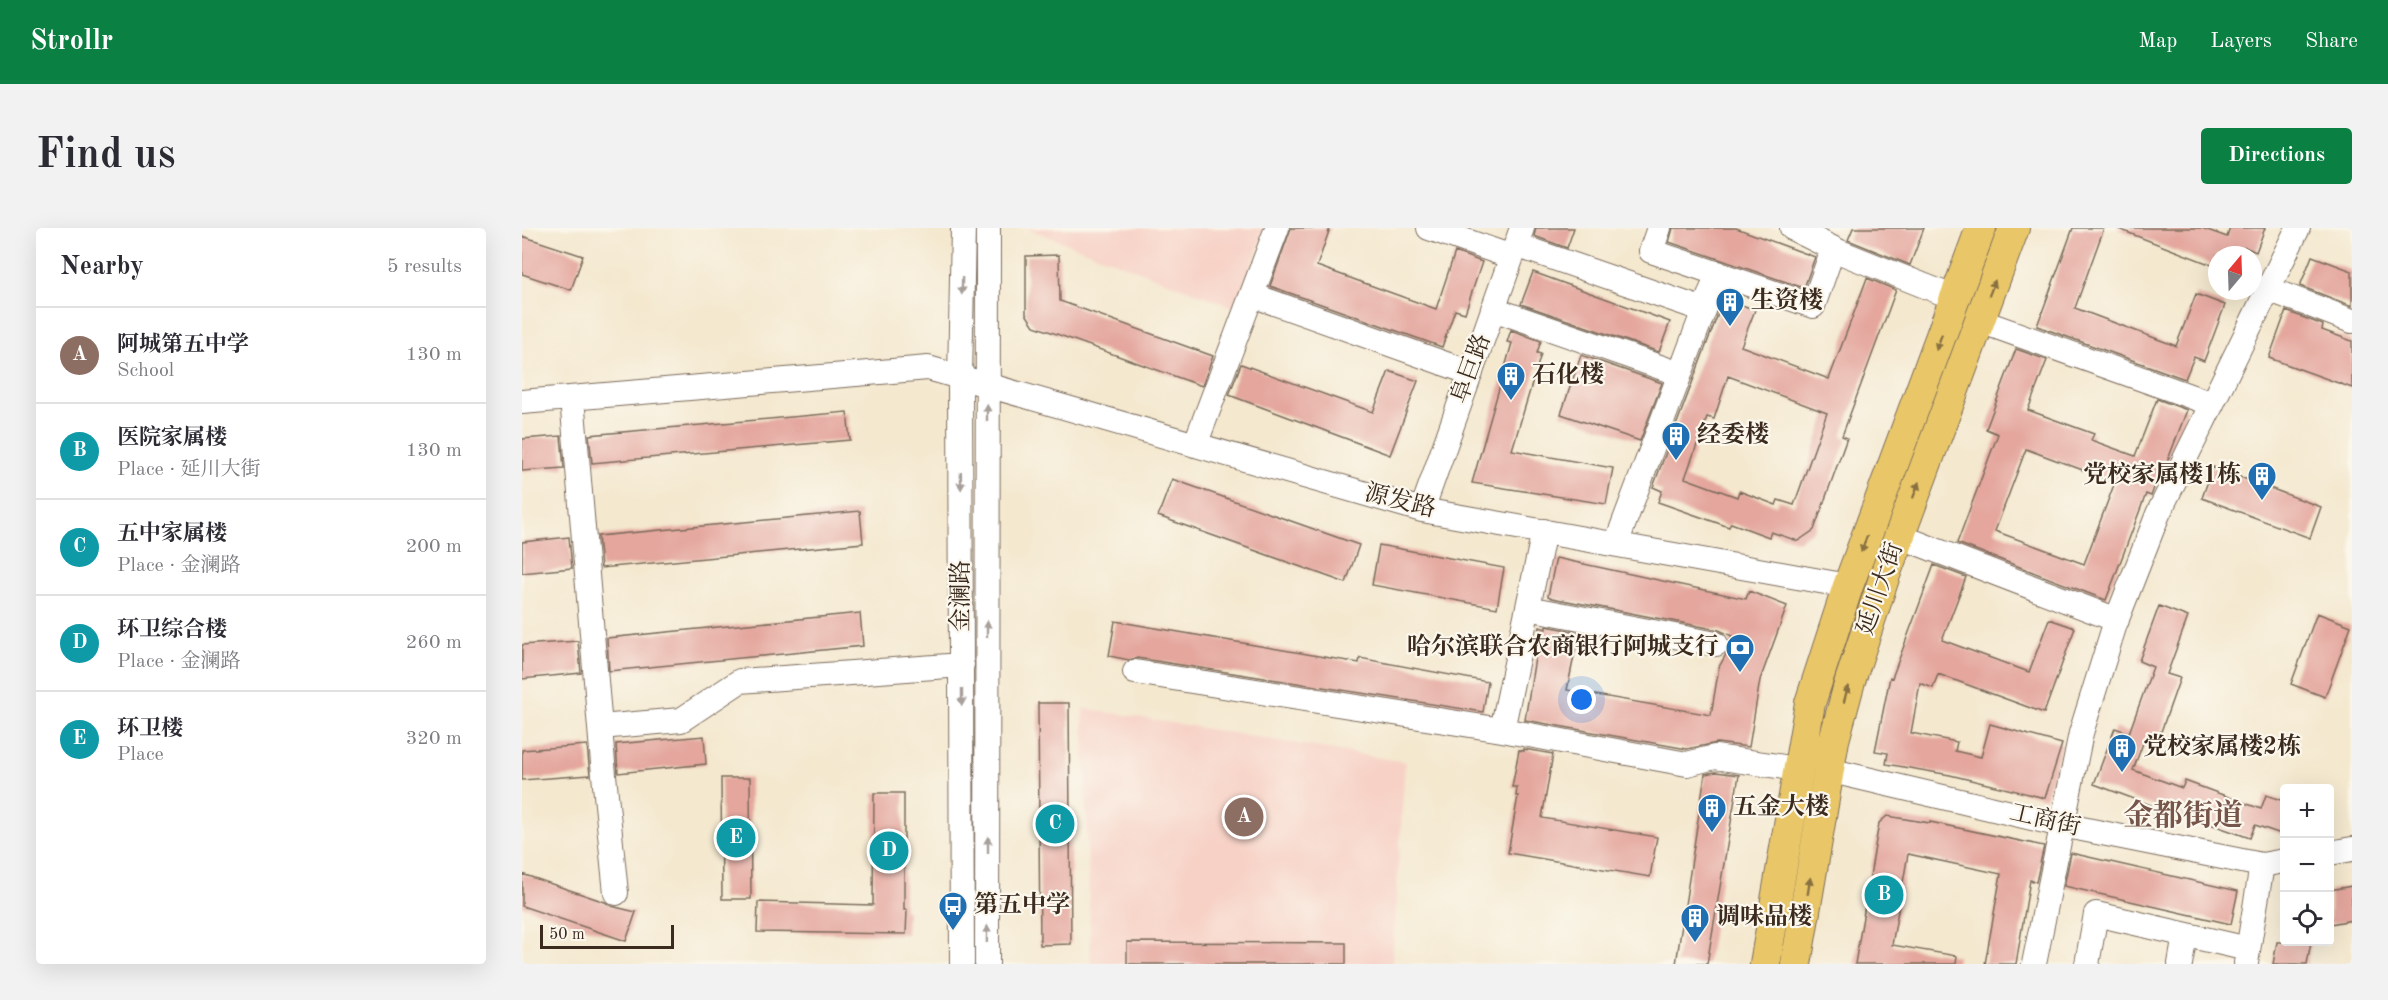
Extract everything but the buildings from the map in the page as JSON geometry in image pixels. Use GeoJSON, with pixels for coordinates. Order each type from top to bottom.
{"type":"FeatureCollection","features":[{"type":"Feature","properties":{"kind":"main road","name":"延川大街"},"geometry":{"type":"LineString","coordinates":[[1765,964],[1810,703],[1848,586],[1981,228]]}},
{"type":"Feature","properties":{"kind":"main road","name":"延川大街"},"geometry":{"type":"LineString","coordinates":[[1796,964],[1828,770],[1850,681],[1899,536],[2014,228]]}},
{"type":"Feature","properties":{"kind":"street","name":"金澜路"},"geometry":{"type":"LineString","coordinates":[[962,964],[960,378],[963,228]]}},
{"type":"Feature","properties":{"kind":"street","name":"金澜路"},"geometry":{"type":"LineString","coordinates":[[987,964],[988,228]]}},
{"type":"Feature","properties":{"kind":"street"},"geometry":{"type":"LineString","coordinates":[[1195,445],[1277,228]]}},
{"type":"Feature","properties":{"kind":"street"},"geometry":{"type":"LineString","coordinates":[[1429,228],[1517,243],[1704,310]]}},
{"type":"Feature","properties":{"kind":"street"},"geometry":{"type":"LineString","coordinates":[[1659,228],[1651,251],[1813,306],[1833,249]]}},
{"type":"Feature","properties":{"kind":"street"},"geometry":{"type":"LineString","coordinates":[[1792,228],[1833,249],[1955,298]]}},
{"type":"Feature","properties":{"kind":"street"},"geometry":{"type":"LineString","coordinates":[[2034,964],[2081,733],[2117,620],[2158,514],[2298,228]]}},
{"type":"Feature","properties":{"kind":"street","name":"阜巨路"},"geometry":{"type":"LineString","coordinates":[[1422,510],[1517,243]]}},
{"type":"Feature","properties":{"kind":"street"},"geometry":{"type":"LineString","coordinates":[[1616,544],[1718,273]]}},
{"type":"Feature","properties":{"kind":"street"},"geometry":{"type":"LineString","coordinates":[[2268,289],[2352,321]]}},
{"type":"Feature","properties":{"kind":"street"},"geometry":{"type":"LineString","coordinates":[[1252,295],[1471,373]]}},
{"type":"Feature","properties":{"kind":"street"},"geometry":{"type":"LineString","coordinates":[[1493,309],[1680,375]]}},
{"type":"Feature","properties":{"kind":"street"},"geometry":{"type":"LineString","coordinates":[[1980,321],[2212,404]]}},
{"type":"Feature","properties":{"kind":"street","name":"源发路"},"geometry":{"type":"LineString","coordinates":[[522,402],[928,368],[1422,510],[1848,586]]}},
{"type":"Feature","properties":{"kind":"street"},"geometry":{"type":"LineString","coordinates":[[572,398],[616,893]]}},
{"type":"Feature","properties":{"kind":"street"},"geometry":{"type":"LineString","coordinates":[[1503,730],[1544,531]]}},
{"type":"Feature","properties":{"kind":"street"},"geometry":{"type":"LineString","coordinates":[[1899,536],[2117,620]]}},
{"type":"Feature","properties":{"kind":"street"},"geometry":{"type":"LineString","coordinates":[[1528,608],[1716,644]]}},
{"type":"Feature","properties":{"kind":"street"},"geometry":{"type":"LineString","coordinates":[[600,727],[681,720],[740,681],[962,665]]}},
{"type":"Feature","properties":{"kind":"street"},"geometry":{"type":"LineString","coordinates":[[1135,672],[1503,730],[1687,764],[1715,758],[1798,770]]}},
{"type":"Feature","properties":{"kind":"street","name":"工商街"},"geometry":{"type":"LineString","coordinates":[[1828,770],[2062,825],[2273,863]]}},
{"type":"Feature","properties":{"kind":"street"},"geometry":{"type":"LineString","coordinates":[[2334,852],[2352,849]]}},
{"type":"Feature","properties":{"kind":"street"},"geometry":{"type":"LineString","coordinates":[[2087,964],[2096,914],[2185,934],[2247,957],[2273,863]]}},
{"type":"Feature","properties":{"kind":"street"},"geometry":{"type":"LineString","coordinates":[[2180,964],[2185,934]]}},
{"type":"Feature","properties":{"kind":"shaded area"},"geometry":{"type":"Polygon","coordinates":[[[1026,228],[1266,228],[1236,308],[1026,228]]]}},
{"type":"Feature","properties":{"kind":"shaded area"},"geometry":{"type":"Polygon","coordinates":[[[1083,708],[1405,762],[1392,964],[1091,964],[1083,708]]]}},
{"type":"Feature","properties":{"kind":"place","name":"生资楼"},"geometry":{"type":"Point","coordinates":[1730,328]}},
{"type":"Feature","properties":{"kind":"place","name":"石化楼"},"geometry":{"type":"Point","coordinates":[1511,402]}},
{"type":"Feature","properties":{"kind":"place","name":"经委楼"},"geometry":{"type":"Point","coordinates":[1676,462]}},
{"type":"Feature","properties":{"kind":"place","name":"党校家属楼1栋"},"geometry":{"type":"Point","coordinates":[2262,502]}},
{"type":"Feature","properties":{"kind":"place","name":"哈尔滨联合农商银行阿城支行"},"geometry":{"type":"Point","coordinates":[1740,674]}},
{"type":"Feature","properties":{"kind":"place","name":"党校家属楼2栋"},"geometry":{"type":"Point","coordinates":[2122,774]}},
{"type":"Feature","properties":{"kind":"place","name":"阿城第五中学"},"geometry":{"type":"Point","coordinates":[1244,817]}},
{"type":"Feature","properties":{"kind":"place","name":"五中家属楼"},"geometry":{"type":"Point","coordinates":[1055,824]}},
{"type":"Feature","properties":{"kind":"place","name":"五金大楼"},"geometry":{"type":"Point","coordinates":[1712,834]}},
{"type":"Feature","properties":{"kind":"place","name":"环卫楼"},"geometry":{"type":"Point","coordinates":[736,838]}},
{"type":"Feature","properties":{"kind":"place","name":"环卫综合楼"},"geometry":{"type":"Point","coordinates":[889,851]}},
{"type":"Feature","properties":{"kind":"place","name":"医院家属楼"},"geometry":{"type":"Point","coordinates":[1884,895]}},
{"type":"Feature","properties":{"kind":"place","name":"第五中学"},"geometry":{"type":"Point","coordinates":[953,932]}},
{"type":"Feature","properties":{"kind":"place","name":"调味品楼"},"geometry":{"type":"Point","coordinates":[1695,944]}},
{"type":"Feature","properties":{"kind":"district","name":"金都街道"},"geometry":{"type":"Point","coordinates":[2183,817]}}]}
